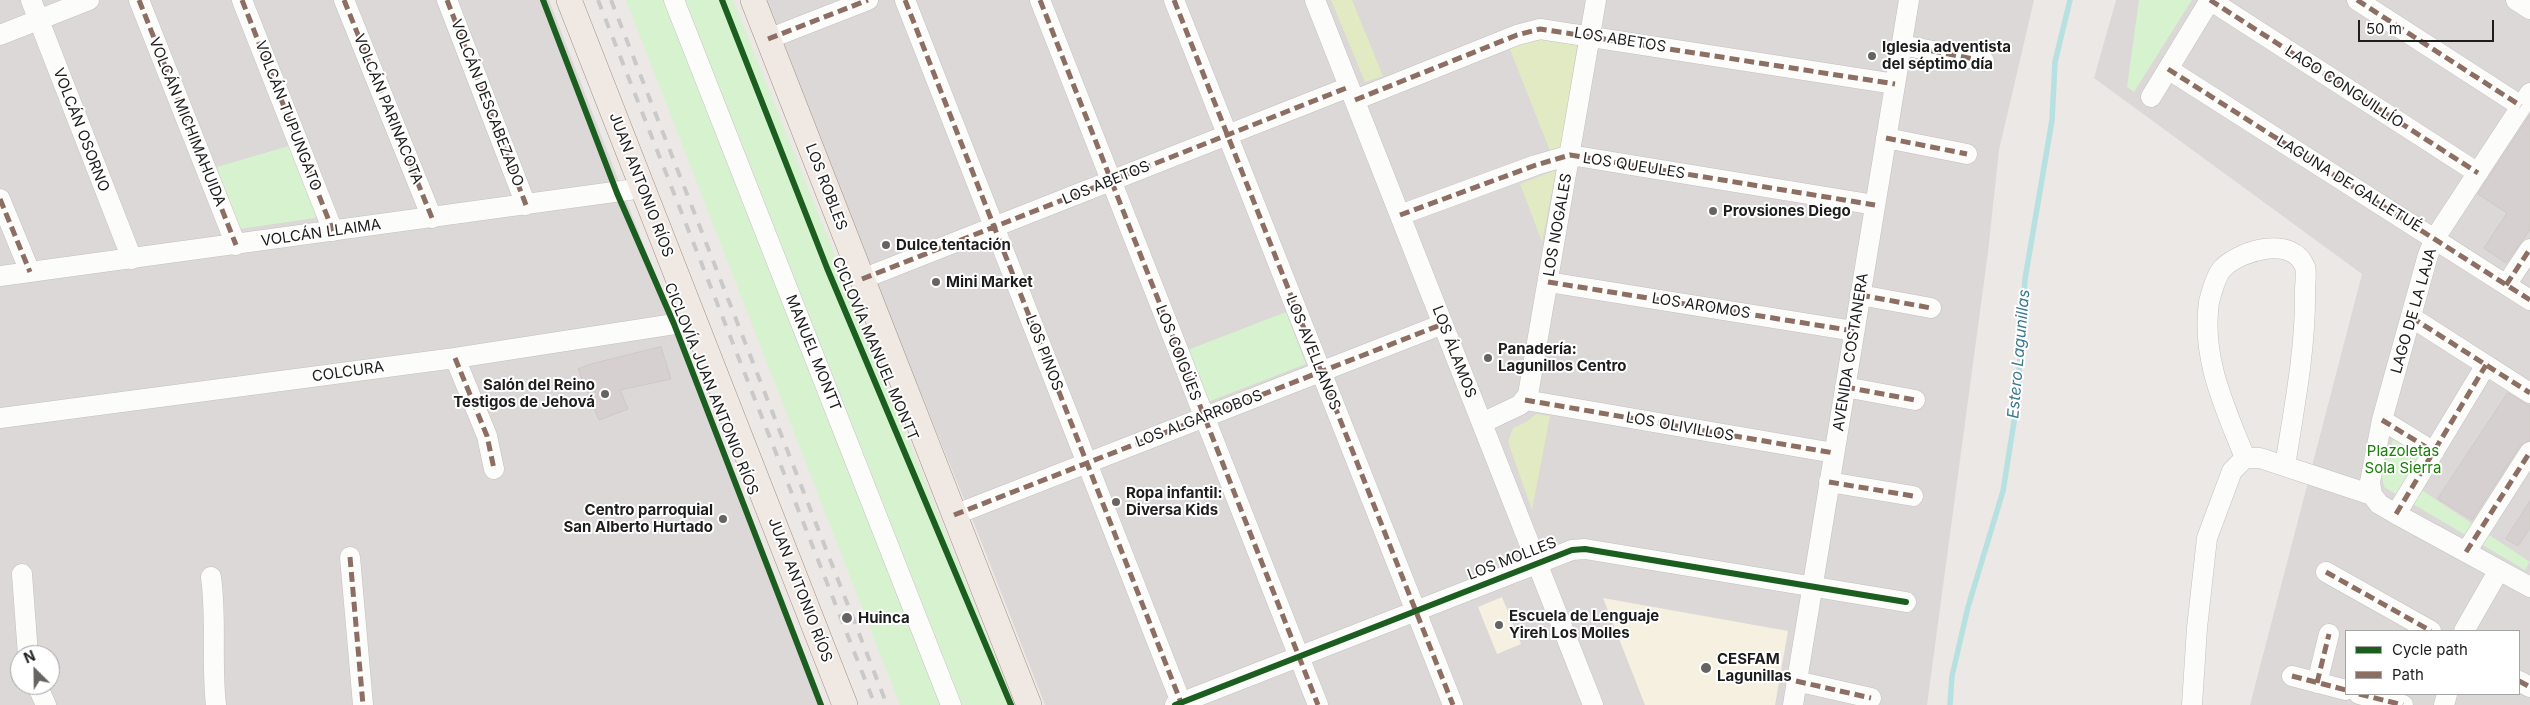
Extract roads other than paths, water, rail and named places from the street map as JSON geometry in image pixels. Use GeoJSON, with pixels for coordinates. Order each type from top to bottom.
{"type":"FeatureCollection","features":[{"type":"Feature","properties":{"kind":"main road","name":"JUAN ANTONIO RÍOS"},"geometry":{"type":"LineString","coordinates":[[569,0],[845,705]]}},
{"type":"Feature","properties":{"kind":"main road","name":"LOS ROBLES"},"geometry":{"type":"LineString","coordinates":[[752,0],[954,515]]}},
{"type":"Feature","properties":{"kind":"main road"},"geometry":{"type":"LineString","coordinates":[[954,515],[1029,705]]}},
{"type":"Feature","properties":{"kind":"street","name":"VOLCÁN OSORNO"},"geometry":{"type":"LineString","coordinates":[[30,0],[132,259]]}},
{"type":"Feature","properties":{"kind":"street"},"geometry":{"type":"LineString","coordinates":[[0,35],[89,0]]}},
{"type":"Feature","properties":{"kind":"street","name":"VOLCÁN MICHIMAHUIDA"},"geometry":{"type":"LineString","coordinates":[[139,0],[236,245]]}},
{"type":"Feature","properties":{"kind":"street","name":"VOLCÁN TUPUNGATO"},"geometry":{"type":"LineString","coordinates":[[242,0],[333,231]]}},
{"type":"Feature","properties":{"kind":"street","name":"VOLCÁN PARINACOTA"},"geometry":{"type":"LineString","coordinates":[[344,0],[432,218]]}},
{"type":"Feature","properties":{"kind":"street","name":"VOLCÁN DESCABEZADO"},"geometry":{"type":"LineString","coordinates":[[447,0],[526,205]]}},
{"type":"Feature","properties":{"kind":"street","name":"MANUEL MONTT"},"geometry":{"type":"LineString","coordinates":[[664,0],[939,705]]}},
{"type":"Feature","properties":{"kind":"street","name":"MANUEL MONTT"},"geometry":{"type":"LineString","coordinates":[[674,0],[951,705]]}},
{"type":"Feature","properties":{"kind":"street"},"geometry":{"type":"LineString","coordinates":[[768,39],[868,0]]}},
{"type":"Feature","properties":{"kind":"street","name":"LOS PINOS"},"geometry":{"type":"LineString","coordinates":[[905,0],[1087,463],[1179,704]]}},
{"type":"Feature","properties":{"kind":"street","name":"LOS COIGÜES"},"geometry":{"type":"LineString","coordinates":[[1040,0],[1318,705]]}},
{"type":"Feature","properties":{"kind":"street","name":"LOS AVELLANOS"},"geometry":{"type":"LineString","coordinates":[[1174,0],[1453,705]]}},
{"type":"Feature","properties":{"kind":"street","name":"LOS ÁLAMOS"},"geometry":{"type":"LineString","coordinates":[[1315,0],[1593,705]]}},
{"type":"Feature","properties":{"kind":"street","name":"LOS NOGALES"},"geometry":{"type":"LineString","coordinates":[[1525,400],[1529,390],[1596,0]]}},
{"type":"Feature","properties":{"kind":"street","name":"AVENIDA COSTANERA"},"geometry":{"type":"LineString","coordinates":[[1792,705],[1909,0]]}},
{"type":"Feature","properties":{"kind":"street"},"geometry":{"type":"LineString","coordinates":[[2150,97],[2210,0]]}},
{"type":"Feature","properties":{"kind":"street","name":"LAGO CONGUILLÍO"},"geometry":{"type":"LineString","coordinates":[[2210,0],[2478,173]]}},
{"type":"Feature","properties":{"kind":"street"},"geometry":{"type":"LineString","coordinates":[[2357,0],[2526,100]]}},
{"type":"Feature","properties":{"kind":"street"},"geometry":{"type":"LineString","coordinates":[[2516,0],[2530,9]]}},
{"type":"Feature","properties":{"kind":"street","name":"LOS ABETOS"},"geometry":{"type":"LineString","coordinates":[[862,279],[1227,135],[1527,32],[1552,30],[1895,84]]}},
{"type":"Feature","properties":{"kind":"street"},"geometry":{"type":"LineString","coordinates":[[1902,45],[1984,61]]}},
{"type":"Feature","properties":{"kind":"street","name":"LAGUNA DE GALLETUÉ"},"geometry":{"type":"LineString","coordinates":[[2168,69],[2530,300]]}},
{"type":"Feature","properties":{"kind":"street","name":"LAGO DE LA LAJA"},"geometry":{"type":"LineString","coordinates":[[2372,495],[2370,482],[2382,420],[2428,255],[2435,238],[2526,100]]}},
{"type":"Feature","properties":{"kind":"street"},"geometry":{"type":"LineString","coordinates":[[1886,138],[1967,154]]}},
{"type":"Feature","properties":{"kind":"street","name":"LOS QUEULES"},"geometry":{"type":"LineString","coordinates":[[1400,215],[1536,165],[1570,155],[1875,205]]}},
{"type":"Feature","properties":{"kind":"street","name":"VOLCÁN LLAIMA"},"geometry":{"type":"LineString","coordinates":[[0,276],[643,188]]}},
{"type":"Feature","properties":{"kind":"street"},"geometry":{"type":"LineString","coordinates":[[0,200],[30,272]]}},
{"type":"Feature","properties":{"kind":"street"},"geometry":{"type":"LineString","coordinates":[[2245,458],[2213,379],[2208,339],[2209,301],[2222,268],[2246,252],[2278,247],[2293,253],[2305,267],[2306,306],[2285,466]]}},
{"type":"Feature","properties":{"kind":"street"},"geometry":{"type":"LineString","coordinates":[[2506,284],[2530,249]]}},
{"type":"Feature","properties":{"kind":"street","name":"LOS AROMOS"},"geometry":{"type":"LineString","coordinates":[[1548,282],[1854,330]]}},
{"type":"Feature","properties":{"kind":"street"},"geometry":{"type":"LineString","coordinates":[[1860,294],[1932,308]]}},
{"type":"Feature","properties":{"kind":"street"},"geometry":{"type":"LineString","coordinates":[[2411,317],[2530,393]]}},
{"type":"Feature","properties":{"kind":"street","name":"COLCURA"},"geometry":{"type":"LineString","coordinates":[[0,418],[455,358],[694,321]]}},
{"type":"Feature","properties":{"kind":"street","name":"LOS ALGARROBOS"},"geometry":{"type":"LineString","coordinates":[[954,515],[1443,324]]}},
{"type":"Feature","properties":{"kind":"street"},"geometry":{"type":"LineString","coordinates":[[455,358],[487,436],[494,469]]}},
{"type":"Feature","properties":{"kind":"street"},"geometry":{"type":"LineString","coordinates":[[2396,514],[2486,365]]}},
{"type":"Feature","properties":{"kind":"street"},"geometry":{"type":"LineString","coordinates":[[1845,387],[1915,400]]}},
{"type":"Feature","properties":{"kind":"street"},"geometry":{"type":"LineString","coordinates":[[1482,423],[1511,410],[1525,400]]}},
{"type":"Feature","properties":{"kind":"street","name":"LOS OLIVILLOS"},"geometry":{"type":"LineString","coordinates":[[1525,400],[1834,453]]}},
{"type":"Feature","properties":{"kind":"street"},"geometry":{"type":"LineString","coordinates":[[2382,420],[2434,452]]}},
{"type":"Feature","properties":{"kind":"street"},"geometry":{"type":"LineString","coordinates":[[2466,552],[2530,452]]}},
{"type":"Feature","properties":{"kind":"street"},"geometry":{"type":"LineString","coordinates":[[2192,705],[2197,628],[2207,538],[2232,471],[2245,458],[2260,458],[2372,495],[2378,504],[2530,587]]}},
{"type":"Feature","properties":{"kind":"street"},"geometry":{"type":"LineString","coordinates":[[1830,482],[1913,496]]}},
{"type":"Feature","properties":{"kind":"street","name":"LOS MOLLES"},"geometry":{"type":"LineString","coordinates":[[1179,704],[1537,563],[1566,552],[1584,549],[1906,602]]}},
{"type":"Feature","properties":{"kind":"street"},"geometry":{"type":"LineString","coordinates":[[350,557],[364,705]]}},
{"type":"Feature","properties":{"kind":"street"},"geometry":{"type":"LineString","coordinates":[[2465,630],[2499,570]]}},
{"type":"Feature","properties":{"kind":"street"},"geometry":{"type":"LineString","coordinates":[[2326,572],[2429,630]]}},
{"type":"Feature","properties":{"kind":"street"},"geometry":{"type":"LineString","coordinates":[[22,574],[27,645]]}},
{"type":"Feature","properties":{"kind":"street"},"geometry":{"type":"LineString","coordinates":[[211,578],[215,620],[213,664],[216,705]]}},
{"type":"Feature","properties":{"kind":"street"},"geometry":{"type":"LineString","coordinates":[[2317,683],[2330,634]]}},
{"type":"Feature","properties":{"kind":"street"},"geometry":{"type":"LineString","coordinates":[[2292,676],[2345,690]]}},
{"type":"Feature","properties":{"kind":"street"},"geometry":{"type":"LineString","coordinates":[[1796,681],[1871,698]]}},
{"type":"Feature","properties":{"kind":"street"},"geometry":{"type":"LineString","coordinates":[[2364,695],[2403,705]]}},
{"type":"Feature","properties":{"kind":"waterway","name":"Estero Lagunillas"},"geometry":{"type":"LineString","coordinates":[[1950,705],[1952,676],[1968,607],[2003,491],[2017,403],[2025,279],[2052,120],[2055,62],[2070,0]]}},
{"type":"Feature","properties":{"kind":"railway"},"geometry":{"type":"LineString","coordinates":[[598,0],[875,705]]}},
{"type":"Feature","properties":{"kind":"railway"},"geometry":{"type":"LineString","coordinates":[[611,0],[887,705]]}},
{"type":"Feature","properties":{"kind":"place","name":"Iglesia adventista del séptimo día"},"geometry":{"type":"Point","coordinates":[1872,56]}},
{"type":"Feature","properties":{"kind":"place","name":"Provsiones Diego"},"geometry":{"type":"Point","coordinates":[1713,211]}},
{"type":"Feature","properties":{"kind":"place","name":"Dulce tentación"},"geometry":{"type":"Point","coordinates":[886,245]}},
{"type":"Feature","properties":{"kind":"place","name":"Mini Market"},"geometry":{"type":"Point","coordinates":[936,282]}},
{"type":"Feature","properties":{"kind":"place","name":"Panadería: Lagunillos Centro"},"geometry":{"type":"Point","coordinates":[1488,358]}},
{"type":"Feature","properties":{"kind":"place","name":"Salón del Reino Testigos de Jehová"},"geometry":{"type":"Point","coordinates":[605,394]}},
{"type":"Feature","properties":{"kind":"place","name":"Ropa infantil: Diversa Kids"},"geometry":{"type":"Point","coordinates":[1116,502]}},
{"type":"Feature","properties":{"kind":"place","name":"Centro parroquial San Alberto Hurtado"},"geometry":{"type":"Point","coordinates":[723,519]}},
{"type":"Feature","properties":{"kind":"place","name":"Huinca"},"geometry":{"type":"Point","coordinates":[847,618]}},
{"type":"Feature","properties":{"kind":"place","name":"Escuela de Lenguaje Yireh Los Molles"},"geometry":{"type":"Point","coordinates":[1499,625]}},
{"type":"Feature","properties":{"kind":"place","name":"CESFAM Lagunillas"},"geometry":{"type":"Point","coordinates":[1706,668]}},
{"type":"Feature","properties":{"kind":"park label","name":"Plazoletas Sola Sierra"},"geometry":{"type":"Point","coordinates":[2403,460]}}]}
